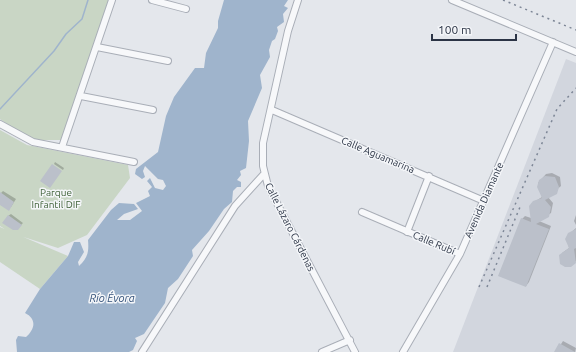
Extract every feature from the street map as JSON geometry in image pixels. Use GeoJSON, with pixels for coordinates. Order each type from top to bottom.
{"type":"FeatureCollection","features":[{"type":"Feature","properties":{"kind":"street"},"geometry":{"type":"LineString","coordinates":[[62,147],[81,96],[112,0]]}},
{"type":"Feature","properties":{"kind":"street"},"geometry":{"type":"LineString","coordinates":[[152,0],[186,9]]}},
{"type":"Feature","properties":{"kind":"street","name":"Calle Lázaro Cárdenas"},"geometry":{"type":"LineString","coordinates":[[298,0],[288,31],[272,110],[263,143],[264,174],[274,198],[355,352]]}},
{"type":"Feature","properties":{"kind":"street"},"geometry":{"type":"LineString","coordinates":[[452,0],[576,52]]}},
{"type":"Feature","properties":{"kind":"street","name":"Avenida Diamante"},"geometry":{"type":"LineString","coordinates":[[403,352],[460,254],[553,42]]}},
{"type":"Feature","properties":{"kind":"street"},"geometry":{"type":"LineString","coordinates":[[97,47],[168,61]]}},
{"type":"Feature","properties":{"kind":"street"},"geometry":{"type":"LineString","coordinates":[[81,96],[153,110]]}},
{"type":"Feature","properties":{"kind":"street","name":"Calle Aguamarina"},"geometry":{"type":"LineString","coordinates":[[272,110],[430,176],[484,201]]}},
{"type":"Feature","properties":{"kind":"street"},"geometry":{"type":"LineString","coordinates":[[0,124],[26,140],[134,162]]}},
{"type":"Feature","properties":{"kind":"street"},"geometry":{"type":"LineString","coordinates":[[142,352],[235,206],[264,174]]}},
{"type":"Feature","properties":{"kind":"street"},"geometry":{"type":"LineString","coordinates":[[407,232],[430,176]]}},
{"type":"Feature","properties":{"kind":"street","name":"Calle Rubí"},"geometry":{"type":"LineString","coordinates":[[362,212],[460,254]]}},
{"type":"Feature","properties":{"kind":"street"},"geometry":{"type":"LineString","coordinates":[[322,352],[350,340]]}},
{"type":"Feature","properties":{"kind":"shaded area"},"geometry":{"type":"Polygon","coordinates":[[[566,59],[576,63],[576,352],[453,352],[566,59]]]}},
{"type":"Feature","properties":{"kind":"green space"},"geometry":{"type":"Polygon","coordinates":[[[0,0],[111,0],[61,140],[30,140],[0,119],[0,0]]]}},
{"type":"Feature","properties":{"kind":"green space","name":"Parque Infantil DIF"},"geometry":{"type":"Polygon","coordinates":[[[0,130],[27,145],[128,165],[130,178],[87,235],[58,248],[11,233],[0,226],[0,130]]]}},
{"type":"Feature","properties":{"kind":"green space"},"geometry":{"type":"Polygon","coordinates":[[[0,227],[68,256],[40,289],[0,262],[0,227]]]}},
{"type":"Feature","properties":{"kind":"water","name":"Río Évora"},"geometry":{"type":"Polygon","coordinates":[[[224,0],[288,0],[284,6],[288,8],[283,14],[284,22],[277,27],[278,31],[269,50],[270,57],[260,75],[262,88],[248,121],[249,141],[246,168],[240,171],[241,175],[237,180],[241,182],[241,187],[237,187],[233,191],[232,202],[224,209],[209,231],[192,250],[193,256],[178,279],[168,288],[165,303],[144,334],[135,338],[137,341],[133,350],[129,352],[17,352],[16,340],[18,336],[26,337],[33,327],[33,321],[29,315],[25,313],[40,289],[68,256],[74,242],[80,242],[84,252],[78,262],[79,266],[87,254],[88,240],[111,210],[119,203],[134,204],[138,209],[124,214],[117,220],[130,220],[142,211],[136,203],[150,196],[148,191],[152,187],[147,181],[150,178],[155,188],[163,190],[166,186],[163,180],[158,179],[145,166],[143,171],[145,177],[142,179],[135,174],[136,169],[158,152],[166,116],[174,97],[195,68],[204,68],[206,53],[218,28],[218,21],[224,0]]]}},
{"type":"Feature","properties":{"kind":"building"},"geometry":{"type":"Polygon","coordinates":[[[52,164],[62,171],[50,188],[40,181],[52,164]]]}},
{"type":"Feature","properties":{"kind":"building"},"geometry":{"type":"Polygon","coordinates":[[[545,176],[555,177],[559,187],[557,194],[545,200],[551,207],[549,217],[536,224],[549,229],[526,287],[498,276],[521,218],[531,222],[529,206],[533,201],[542,198],[537,187],[539,180],[545,176]]]}},
{"type":"Feature","properties":{"kind":"building"},"geometry":{"type":"Polygon","coordinates":[[[0,192],[14,202],[9,211],[0,205],[0,192]]]}},
{"type":"Feature","properties":{"kind":"building"},"geometry":{"type":"Polygon","coordinates":[[[8,215],[22,225],[18,230],[13,230],[2,223],[8,215]]]}},
{"type":"Feature","properties":{"kind":"building"},"geometry":{"type":"Polygon","coordinates":[[[576,229],[576,248],[574,249],[576,263],[571,267],[565,267],[560,264],[559,255],[569,248],[565,239],[568,233],[576,229]]]}},
{"type":"Feature","properties":{"kind":"building"},"geometry":{"type":"Polygon","coordinates":[[[559,343],[575,352],[554,352],[559,343]]]}},
{"type":"Feature","properties":{"kind":"waterway"},"geometry":{"type":"LineString","coordinates":[[0,109],[54,51],[66,34],[82,19],[88,0]]}},
{"type":"Feature","properties":{"kind":"railway"},"geometry":{"type":"LineString","coordinates":[[503,0],[576,30]]}},
{"type":"Feature","properties":{"kind":"railway"},"geometry":{"type":"LineString","coordinates":[[479,287],[557,109],[576,88]]}},
{"type":"Feature","properties":{"kind":"railway"},"geometry":{"type":"LineString","coordinates":[[487,287],[520,207]]}}]}
